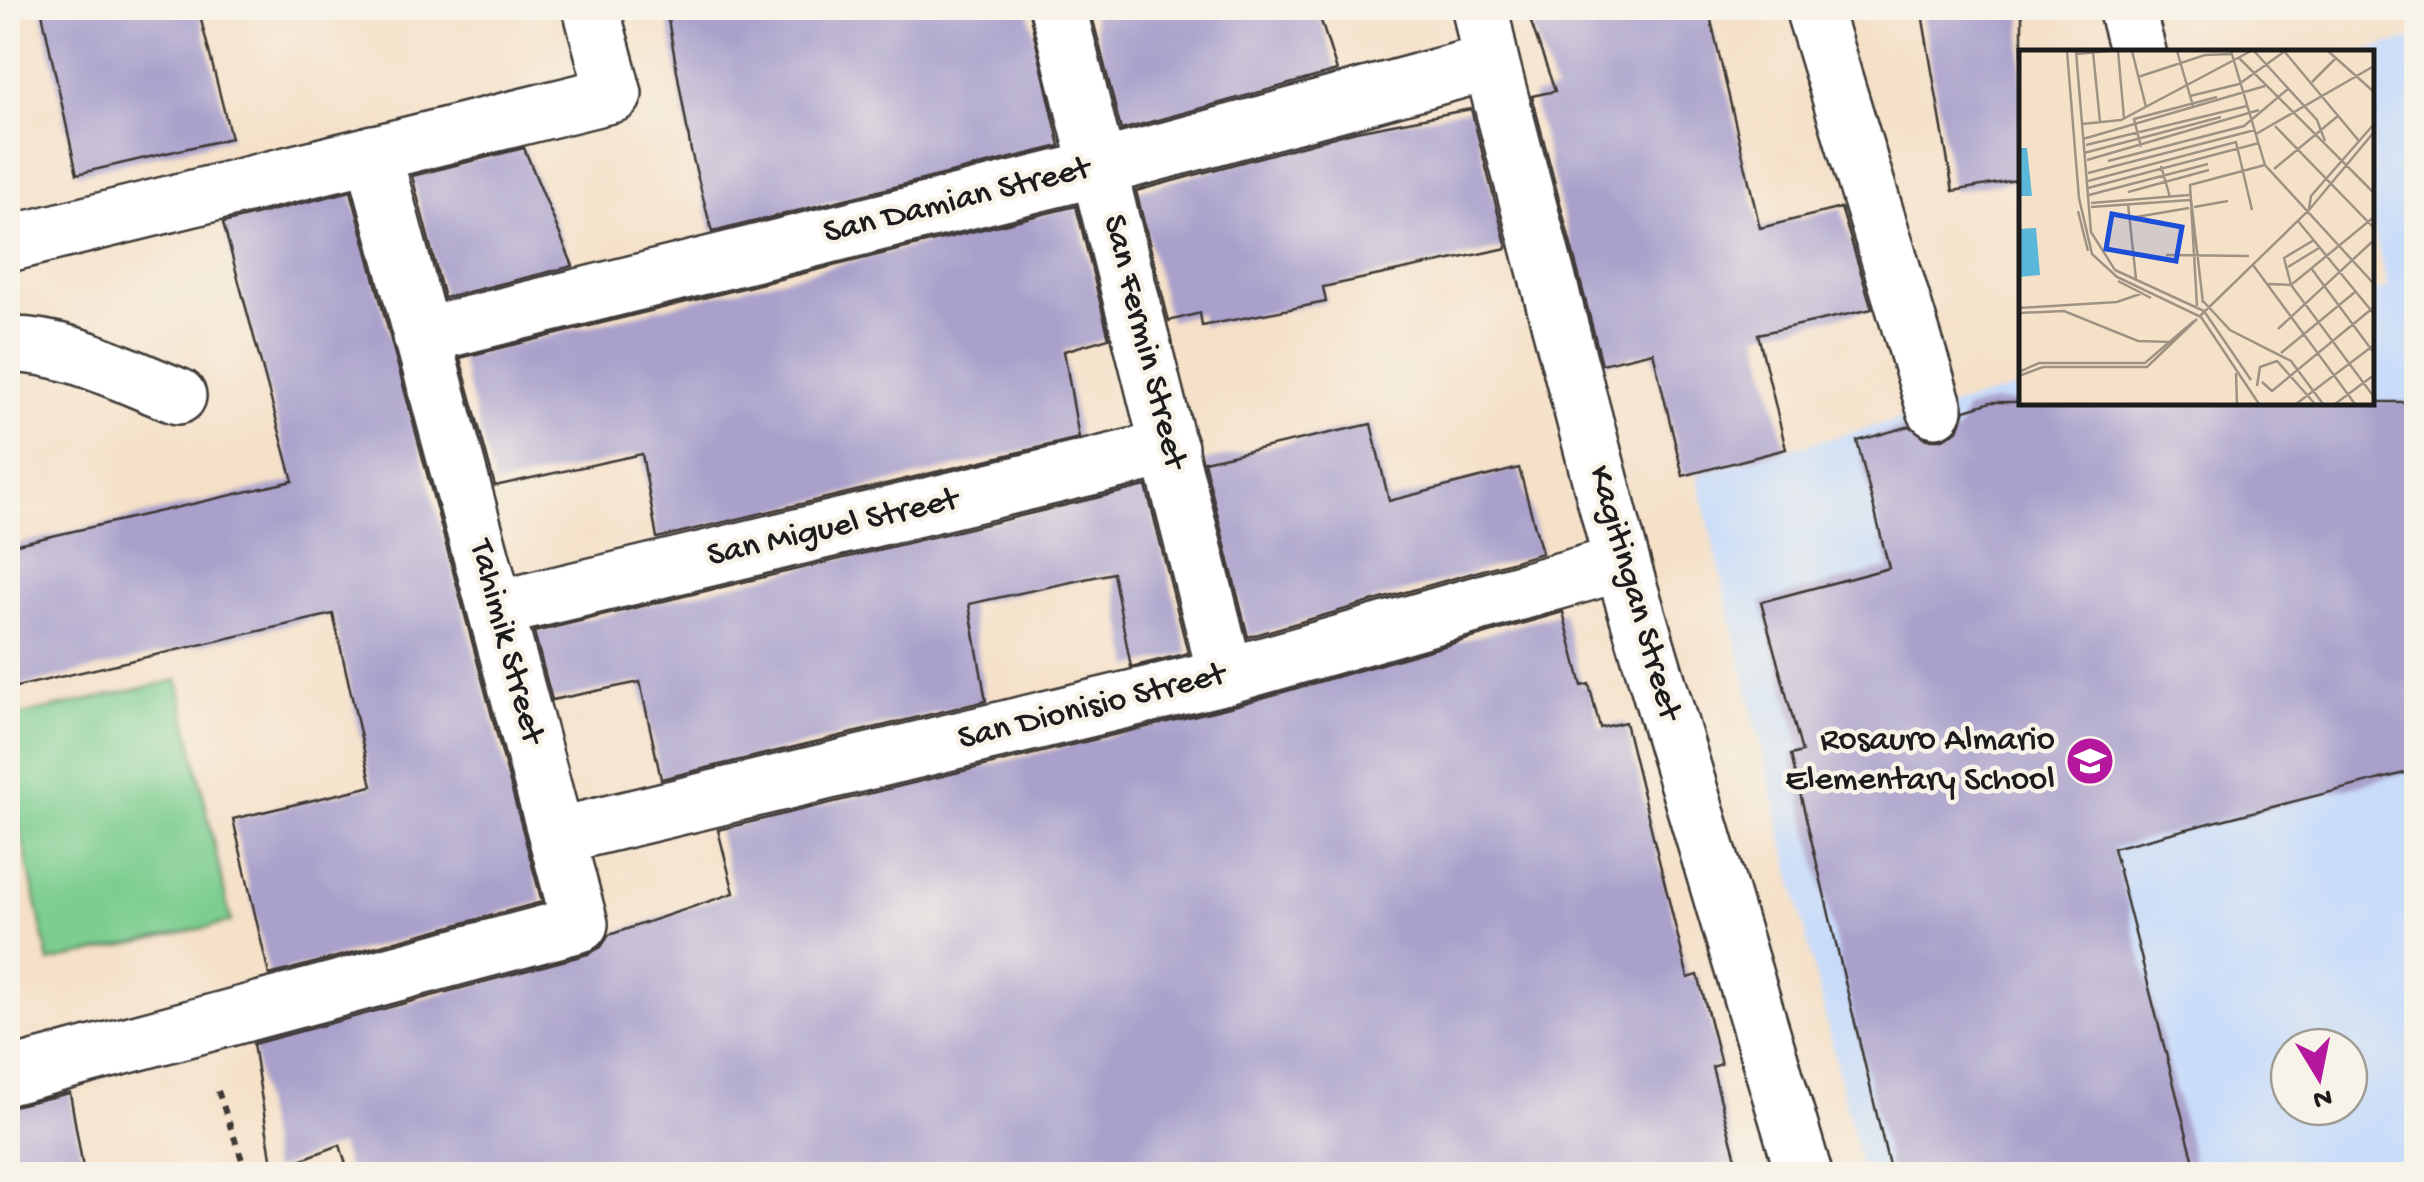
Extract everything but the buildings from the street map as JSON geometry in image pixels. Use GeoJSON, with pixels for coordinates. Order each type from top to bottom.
{"type":"FeatureCollection","features":[{"type":"Feature","properties":{"kind":"street"},"geometry":{"type":"LineString","coordinates":[[8,244],[614,94],[591,8]]}},
{"type":"Feature","properties":{"kind":"street","name":"San Fermin Street"},"geometry":{"type":"LineString","coordinates":[[1058,8],[1226,676]]}},
{"type":"Feature","properties":{"kind":"street","name":"Kagitingan Street"},"geometry":{"type":"LineString","coordinates":[[1480,8],[1622,563],[1799,1173]]}},
{"type":"Feature","properties":{"kind":"street"},"geometry":{"type":"LineString","coordinates":[[1813,8],[1935,409]]}},
{"type":"Feature","properties":{"kind":"street"},"geometry":{"type":"LineString","coordinates":[[2126,8],[2137,50]]}},
{"type":"Feature","properties":{"kind":"street","name":"San Damian Street"},"geometry":{"type":"LineString","coordinates":[[422,336],[1100,168],[1491,62]]}},
{"type":"Feature","properties":{"kind":"street","name":"Tahimik Street"},"geometry":{"type":"LineString","coordinates":[[8,1077],[580,924],[373,152]]}},
{"type":"Feature","properties":{"kind":"street"},"geometry":{"type":"LineString","coordinates":[[8,345],[28,344],[178,396]]}},
{"type":"Feature","properties":{"kind":"street","name":"San Miguel Street"},"geometry":{"type":"LineString","coordinates":[[496,609],[1170,448]]}},
{"type":"Feature","properties":{"kind":"street","name":"San Dionisio Street"},"geometry":{"type":"LineString","coordinates":[[557,836],[1226,676],[1622,563]]}},
{"type":"Feature","properties":{"kind":"path"},"geometry":{"type":"LineString","coordinates":[[196,1028],[247,1174]]}},
{"type":"Feature","properties":{"kind":"shaded area","name":"Rosauro Almario Elementary School"},"geometry":{"type":"Polygon","coordinates":[[[2416,37],[2416,1174],[1862,1174],[1697,474],[2019,388],[2019,405],[2374,405],[2374,292],[2388,288],[2374,233],[2374,50],[2367,50],[2416,37]]]}},
{"type":"Feature","properties":{"kind":"green space"},"geometry":{"type":"Polygon","coordinates":[[[178,680],[231,922],[49,962],[8,773],[8,718],[178,680]]]}},
{"type":"Feature","properties":{"kind":"place","name":"Rosauro Almario Elementary School"},"geometry":{"type":"Point","coordinates":[2090,761]}}]}
